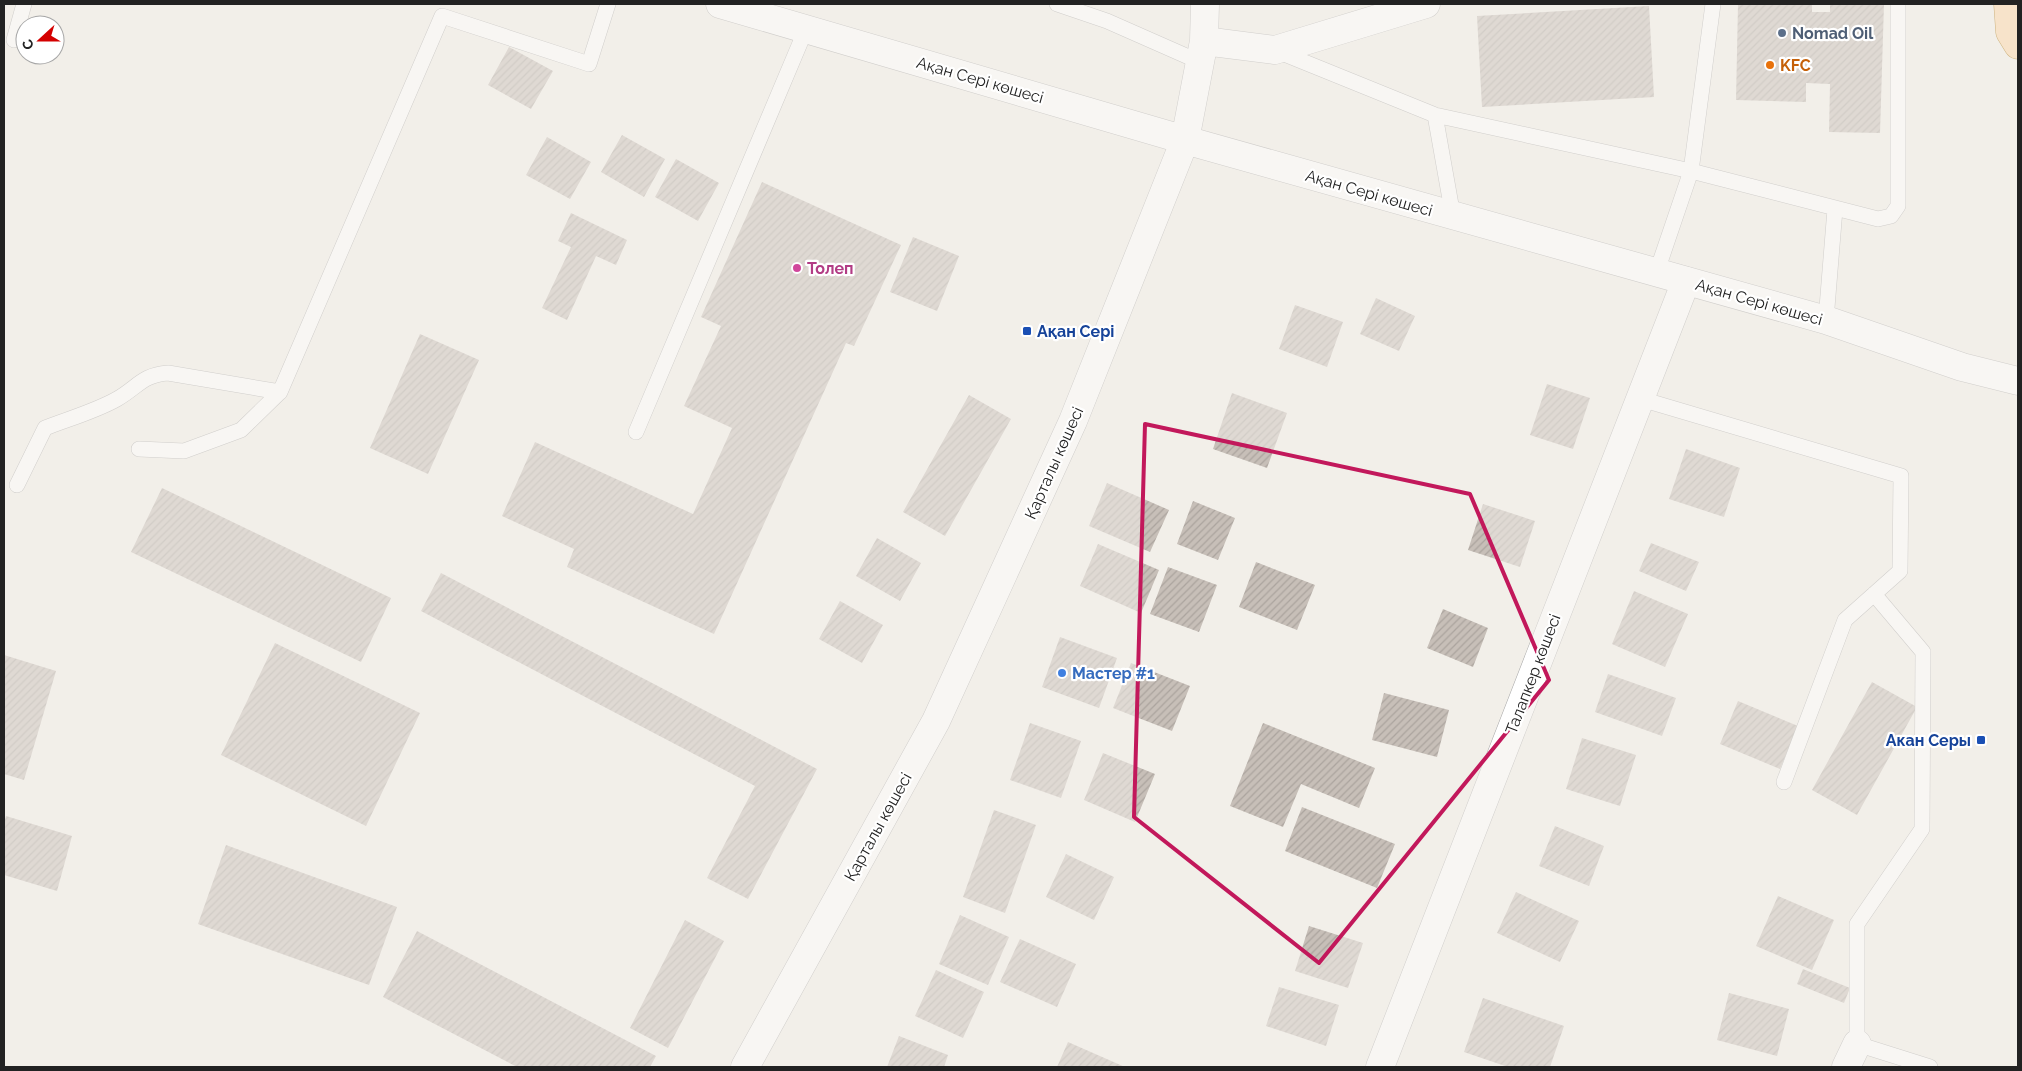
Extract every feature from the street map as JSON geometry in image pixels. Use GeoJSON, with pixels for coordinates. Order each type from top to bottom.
{"type":"FeatureCollection","features":[{"type":"Feature","properties":{"kind":"main road"},"geometry":{"type":"LineString","coordinates":[[2008,4],[2010,32],[2018,45]]}},
{"type":"Feature","properties":{"kind":"street","name":"Ақан Сері көшесі"},"geometry":{"type":"LineString","coordinates":[[720,4],[1185,140],[1656,274],[1826,320],[1962,367],[2018,381]]}},
{"type":"Feature","properties":{"kind":"street","name":"Қарталы көшесі"},"geometry":{"type":"LineString","coordinates":[[745,1067],[936,721],[1073,421],[1185,140],[1202,51],[1205,4]]}},
{"type":"Feature","properties":{"kind":"street"},"geometry":{"type":"LineString","coordinates":[[1202,51],[1275,50],[1426,4]]}},
{"type":"Feature","properties":{"kind":"street","name":"Талапкер көшесі"},"geometry":{"type":"LineString","coordinates":[[1380,1067],[1686,281]]}},
{"type":"Feature","properties":{"kind":"lane"},"geometry":{"type":"LineString","coordinates":[[14,40],[24,4]]}},
{"type":"Feature","properties":{"kind":"lane"},"geometry":{"type":"LineString","coordinates":[[139,449],[184,450],[242,430],[280,392],[442,16],[589,64],[608,4]]}},
{"type":"Feature","properties":{"kind":"lane"},"geometry":{"type":"LineString","coordinates":[[1057,4],[1202,51]]}},
{"type":"Feature","properties":{"kind":"lane"},"geometry":{"type":"LineString","coordinates":[[1656,274],[1691,171],[1714,4]]}},
{"type":"Feature","properties":{"kind":"lane"},"geometry":{"type":"LineString","coordinates":[[1275,50],[1435,115],[1691,171],[1878,219],[1891,216],[1898,206],[1898,4]]}},
{"type":"Feature","properties":{"kind":"lane"},"geometry":{"type":"LineString","coordinates":[[636,432],[806,29]]}},
{"type":"Feature","properties":{"kind":"lane"},"geometry":{"type":"LineString","coordinates":[[1435,115],[1453,216]]}},
{"type":"Feature","properties":{"kind":"lane"},"geometry":{"type":"LineString","coordinates":[[1826,320],[1836,209]]}},
{"type":"Feature","properties":{"kind":"lane"},"geometry":{"type":"LineString","coordinates":[[17,485],[45,428],[118,398],[139,381],[156,374],[168,373],[280,392]]}},
{"type":"Feature","properties":{"kind":"lane"},"geometry":{"type":"LineString","coordinates":[[1641,399],[1901,476],[1900,570],[1845,620],[1784,782]]}},
{"type":"Feature","properties":{"kind":"lane"},"geometry":{"type":"LineString","coordinates":[[1874,594],[1923,652],[1922,829],[1858,924],[1851,1056],[1930,1067]]}},
{"type":"Feature","properties":{"kind":"highlighted area"},"geometry":{"type":"Polygon","coordinates":[[[1145,424],[1470,494],[1549,680],[1319,963],[1134,817],[1145,424]]]}},
{"type":"Feature","properties":{"kind":"building"},"geometry":{"type":"Polygon","coordinates":[[[1738,4],[1812,4],[1812,12],[1830,12],[1830,4],[1884,4],[1880,133],[1829,132],[1830,84],[1806,83],[1806,102],[1736,100],[1738,4]]]}},
{"type":"Feature","properties":{"kind":"building"},"geometry":{"type":"Polygon","coordinates":[[[1649,6],[1654,97],[1482,107],[1477,16],[1649,6]]]}},
{"type":"Feature","properties":{"kind":"building"},"geometry":{"type":"Polygon","coordinates":[[[509,47],[553,71],[531,109],[488,85],[509,47]]]}},
{"type":"Feature","properties":{"kind":"building"},"geometry":{"type":"Polygon","coordinates":[[[622,135],[665,159],[644,197],[601,172],[622,135]]]}},
{"type":"Feature","properties":{"kind":"building"},"geometry":{"type":"Polygon","coordinates":[[[547,137],[591,162],[570,199],[526,175],[547,137]]]}},
{"type":"Feature","properties":{"kind":"building"},"geometry":{"type":"Polygon","coordinates":[[[676,159],[719,183],[698,221],[655,197],[676,159]]]}},
{"type":"Feature","properties":{"kind":"building"},"geometry":{"type":"Polygon","coordinates":[[[762,182],[901,245],[854,346],[846,343],[714,634],[567,567],[574,549],[502,516],[535,442],[693,514],[732,428],[684,406],[721,326],[701,317],[762,182]]]}},
{"type":"Feature","properties":{"kind":"building"},"geometry":{"type":"Polygon","coordinates":[[[571,213],[627,240],[616,265],[596,256],[567,320],[542,308],[571,247],[558,241],[571,213]]]}},
{"type":"Feature","properties":{"kind":"building"},"geometry":{"type":"Polygon","coordinates":[[[913,237],[959,256],[937,311],[890,292],[913,237]]]}},
{"type":"Feature","properties":{"kind":"building"},"geometry":{"type":"Polygon","coordinates":[[[1376,298],[1415,316],[1399,351],[1360,334],[1376,298]]]}},
{"type":"Feature","properties":{"kind":"building"},"geometry":{"type":"Polygon","coordinates":[[[1295,305],[1343,322],[1327,367],[1279,349],[1295,305]]]}},
{"type":"Feature","properties":{"kind":"building"},"geometry":{"type":"Polygon","coordinates":[[[420,334],[479,360],[428,474],[370,448],[420,334]]]}},
{"type":"Feature","properties":{"kind":"building"},"geometry":{"type":"Polygon","coordinates":[[[1547,384],[1590,398],[1573,449],[1530,435],[1547,384]]]}},
{"type":"Feature","properties":{"kind":"building"},"geometry":{"type":"Polygon","coordinates":[[[1232,393],[1287,413],[1267,468],[1213,449],[1232,393]]]}},
{"type":"Feature","properties":{"kind":"building"},"geometry":{"type":"Polygon","coordinates":[[[969,395],[1011,419],[945,536],[903,512],[969,395]]]}},
{"type":"Feature","properties":{"kind":"building"},"geometry":{"type":"Polygon","coordinates":[[[1686,449],[1740,468],[1724,517],[1669,499],[1686,449]]]}},
{"type":"Feature","properties":{"kind":"building"},"geometry":{"type":"Polygon","coordinates":[[[1107,483],[1169,510],[1150,552],[1089,526],[1107,483]]]}},
{"type":"Feature","properties":{"kind":"building"},"geometry":{"type":"Polygon","coordinates":[[[162,488],[391,598],[361,662],[131,552],[162,488]]]}},
{"type":"Feature","properties":{"kind":"building"},"geometry":{"type":"Polygon","coordinates":[[[1193,501],[1235,518],[1218,560],[1177,544],[1193,501]]]}},
{"type":"Feature","properties":{"kind":"building"},"geometry":{"type":"Polygon","coordinates":[[[1483,504],[1535,521],[1520,567],[1468,550],[1483,504]]]}},
{"type":"Feature","properties":{"kind":"building"},"geometry":{"type":"Polygon","coordinates":[[[877,538],[921,563],[900,601],[856,576],[877,538]]]}},
{"type":"Feature","properties":{"kind":"building"},"geometry":{"type":"Polygon","coordinates":[[[1651,543],[1699,562],[1686,591],[1639,571],[1651,543]]]}},
{"type":"Feature","properties":{"kind":"building"},"geometry":{"type":"Polygon","coordinates":[[[1098,544],[1159,570],[1141,613],[1080,586],[1098,544]]]}},
{"type":"Feature","properties":{"kind":"building"},"geometry":{"type":"Polygon","coordinates":[[[1256,562],[1315,585],[1297,630],[1239,607],[1256,562]]]}},
{"type":"Feature","properties":{"kind":"building"},"geometry":{"type":"Polygon","coordinates":[[[1168,567],[1217,585],[1199,632],[1150,614],[1168,567]]]}},
{"type":"Feature","properties":{"kind":"building"},"geometry":{"type":"Polygon","coordinates":[[[441,573],[817,769],[748,899],[707,878],[755,786],[421,611],[441,573]]]}},
{"type":"Feature","properties":{"kind":"building"},"geometry":{"type":"Polygon","coordinates":[[[1634,591],[1688,614],[1665,667],[1612,644],[1634,591]]]}},
{"type":"Feature","properties":{"kind":"building"},"geometry":{"type":"Polygon","coordinates":[[[840,601],[883,625],[862,663],[819,639],[840,601]]]}},
{"type":"Feature","properties":{"kind":"building"},"geometry":{"type":"Polygon","coordinates":[[[1443,609],[1488,628],[1473,667],[1427,648],[1443,609]]]}},
{"type":"Feature","properties":{"kind":"building"},"geometry":{"type":"Polygon","coordinates":[[[1060,637],[1117,658],[1099,708],[1042,687],[1060,637]]]}},
{"type":"Feature","properties":{"kind":"building"},"geometry":{"type":"Polygon","coordinates":[[[275,643],[420,713],[366,826],[221,755],[275,643]]]}},
{"type":"Feature","properties":{"kind":"building"},"geometry":{"type":"Polygon","coordinates":[[[4,655],[56,671],[24,780],[4,774],[4,655]]]}},
{"type":"Feature","properties":{"kind":"building"},"geometry":{"type":"Polygon","coordinates":[[[1131,663],[1190,686],[1172,731],[1113,708],[1131,663]]]}},
{"type":"Feature","properties":{"kind":"building"},"geometry":{"type":"Polygon","coordinates":[[[1608,674],[1676,698],[1662,736],[1595,712],[1608,674]]]}},
{"type":"Feature","properties":{"kind":"building"},"geometry":{"type":"Polygon","coordinates":[[[1872,682],[1917,707],[1857,815],[1812,790],[1872,682]]]}},
{"type":"Feature","properties":{"kind":"building"},"geometry":{"type":"Polygon","coordinates":[[[1384,693],[1449,710],[1437,757],[1372,740],[1384,693]]]}},
{"type":"Feature","properties":{"kind":"building"},"geometry":{"type":"Polygon","coordinates":[[[1738,701],[1798,726],[1780,769],[1720,744],[1738,701]]]}},
{"type":"Feature","properties":{"kind":"building"},"geometry":{"type":"Polygon","coordinates":[[[1030,723],[1081,741],[1061,798],[1010,780],[1030,723]]]}},
{"type":"Feature","properties":{"kind":"building"},"geometry":{"type":"Polygon","coordinates":[[[1263,723],[1375,768],[1359,808],[1301,784],[1283,827],[1230,806],[1263,723]]]}},
{"type":"Feature","properties":{"kind":"building"},"geometry":{"type":"Polygon","coordinates":[[[1582,738],[1636,755],[1620,806],[1566,789],[1582,738]]]}},
{"type":"Feature","properties":{"kind":"building"},"geometry":{"type":"Polygon","coordinates":[[[1103,753],[1155,774],[1135,822],[1084,800],[1103,753]]]}},
{"type":"Feature","properties":{"kind":"building"},"geometry":{"type":"Polygon","coordinates":[[[1302,807],[1395,844],[1377,888],[1285,851],[1302,807]]]}},
{"type":"Feature","properties":{"kind":"building"},"geometry":{"type":"Polygon","coordinates":[[[994,810],[1036,825],[1005,913],[963,897],[994,810]]]}},
{"type":"Feature","properties":{"kind":"building"},"geometry":{"type":"Polygon","coordinates":[[[6,816],[72,836],[57,891],[4,875],[4,823],[6,816]]]}},
{"type":"Feature","properties":{"kind":"building"},"geometry":{"type":"Polygon","coordinates":[[[1555,826],[1604,846],[1589,886],[1539,866],[1555,826]]]}},
{"type":"Feature","properties":{"kind":"building"},"geometry":{"type":"Polygon","coordinates":[[[226,845],[397,907],[369,985],[198,924],[226,845]]]}},
{"type":"Feature","properties":{"kind":"building"},"geometry":{"type":"Polygon","coordinates":[[[1066,854],[1114,877],[1094,920],[1046,897],[1066,854]]]}},
{"type":"Feature","properties":{"kind":"building"},"geometry":{"type":"Polygon","coordinates":[[[1516,892],[1579,921],[1560,962],[1497,933],[1516,892]]]}},
{"type":"Feature","properties":{"kind":"building"},"geometry":{"type":"Polygon","coordinates":[[[1778,896],[1834,920],[1812,970],[1756,946],[1778,896]]]}},
{"type":"Feature","properties":{"kind":"building"},"geometry":{"type":"Polygon","coordinates":[[[960,915],[1009,937],[988,985],[939,964],[960,915]]]}},
{"type":"Feature","properties":{"kind":"building"},"geometry":{"type":"Polygon","coordinates":[[[685,920],[724,941],[668,1048],[630,1028],[685,920]]]}},
{"type":"Feature","properties":{"kind":"building"},"geometry":{"type":"Polygon","coordinates":[[[1309,926],[1363,943],[1348,988],[1295,971],[1309,926]]]}},
{"type":"Feature","properties":{"kind":"building"},"geometry":{"type":"Polygon","coordinates":[[[417,931],[656,1056],[650,1067],[517,1067],[383,997],[417,931]]]}},
{"type":"Feature","properties":{"kind":"building"},"geometry":{"type":"Polygon","coordinates":[[[1020,939],[1076,964],[1057,1007],[1000,982],[1020,939]]]}},
{"type":"Feature","properties":{"kind":"building"},"geometry":{"type":"Polygon","coordinates":[[[1803,969],[1850,988],[1844,1003],[1797,984],[1803,969]]]}},
{"type":"Feature","properties":{"kind":"building"},"geometry":{"type":"Polygon","coordinates":[[[936,970],[984,992],[963,1038],[915,1016],[936,970]]]}},
{"type":"Feature","properties":{"kind":"building"},"geometry":{"type":"Polygon","coordinates":[[[1279,987],[1339,1005],[1326,1046],[1266,1026],[1279,987]]]}},
{"type":"Feature","properties":{"kind":"building"},"geometry":{"type":"Polygon","coordinates":[[[1729,993],[1789,1009],[1777,1056],[1717,1040],[1729,993]]]}},
{"type":"Feature","properties":{"kind":"building"},"geometry":{"type":"Polygon","coordinates":[[[1483,998],[1564,1026],[1550,1067],[1508,1067],[1464,1052],[1483,998]]]}},
{"type":"Feature","properties":{"kind":"building"},"geometry":{"type":"Polygon","coordinates":[[[899,1036],[948,1055],[944,1067],[887,1067],[899,1036]]]}},
{"type":"Feature","properties":{"kind":"building"},"geometry":{"type":"Polygon","coordinates":[[[1068,1042],[1125,1067],[1057,1067],[1068,1042]]]}},
{"type":"Feature","properties":{"kind":"place","name":"Nomad Oil"},"geometry":{"type":"Point","coordinates":[1782,33]}},
{"type":"Feature","properties":{"kind":"place","name":"KFC"},"geometry":{"type":"Point","coordinates":[1770,65]}},
{"type":"Feature","properties":{"kind":"place","name":"Толеп"},"geometry":{"type":"Point","coordinates":[797,268]}},
{"type":"Feature","properties":{"kind":"place","name":"Ақан Серi"},"geometry":{"type":"Point","coordinates":[1027,331]}},
{"type":"Feature","properties":{"kind":"place","name":"Мастер #1"},"geometry":{"type":"Point","coordinates":[1062,673]}},
{"type":"Feature","properties":{"kind":"place","name":"Акан Серы"},"geometry":{"type":"Point","coordinates":[1981,740]}}]}
